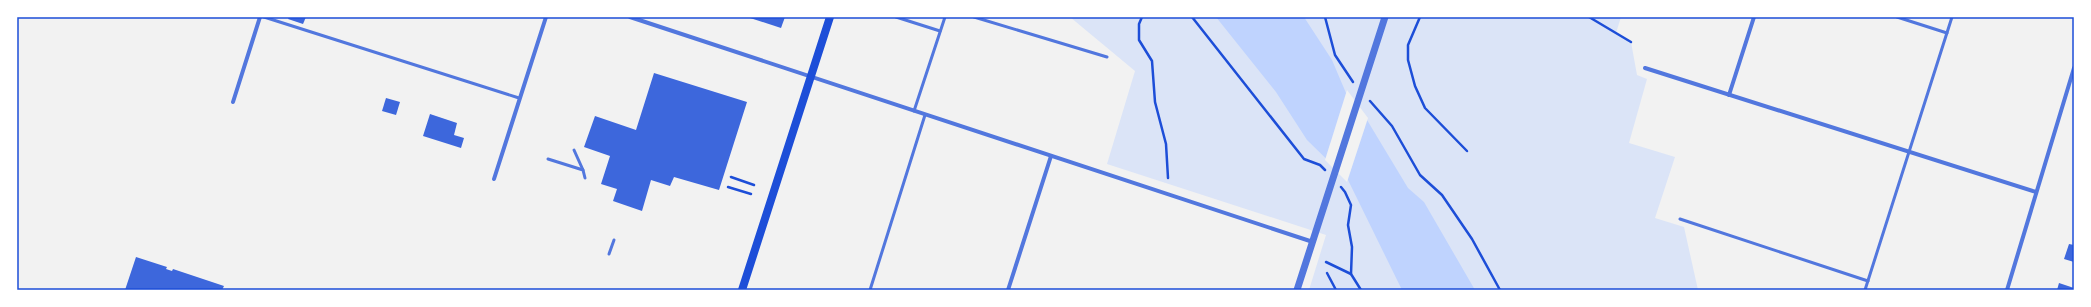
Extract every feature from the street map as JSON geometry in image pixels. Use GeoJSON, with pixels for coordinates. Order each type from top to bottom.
{"type":"FeatureCollection","features":[{"type":"Feature","properties":{"kind":"main road"},"geometry":{"type":"LineString","coordinates":[[742,290],[830,17]]}},
{"type":"Feature","properties":{"kind":"street"},"geometry":{"type":"LineString","coordinates":[[233,102],[260,17]]}},
{"type":"Feature","properties":{"kind":"street"},"geometry":{"type":"LineString","coordinates":[[494,179],[546,17]]}},
{"type":"Feature","properties":{"kind":"street"},"geometry":{"type":"LineString","coordinates":[[630,17],[1312,242]]}},
{"type":"Feature","properties":{"kind":"street"},"geometry":{"type":"LineString","coordinates":[[1297,290],[1385,17]]}},
{"type":"Feature","properties":{"kind":"street"},"geometry":{"type":"LineString","coordinates":[[1729,95],[1754,17]]}},
{"type":"Feature","properties":{"kind":"street"},"geometry":{"type":"LineString","coordinates":[[1645,68],[2036,192]]}},
{"type":"Feature","properties":{"kind":"street"},"geometry":{"type":"LineString","coordinates":[[2007,290],[2074,68]]}},
{"type":"Feature","properties":{"kind":"street"},"geometry":{"type":"LineString","coordinates":[[1008,290],[1051,156]]}},
{"type":"Feature","properties":{"kind":"lane"},"geometry":{"type":"LineString","coordinates":[[264,17],[519,98]]}},
{"type":"Feature","properties":{"kind":"lane"},"geometry":{"type":"LineString","coordinates":[[896,17],[940,31]]}},
{"type":"Feature","properties":{"kind":"lane"},"geometry":{"type":"LineString","coordinates":[[914,111],[945,17]]}},
{"type":"Feature","properties":{"kind":"lane"},"geometry":{"type":"LineString","coordinates":[[974,17],[1107,57]]}},
{"type":"Feature","properties":{"kind":"lane"},"geometry":{"type":"LineString","coordinates":[[1897,17],[1947,33]]}},
{"type":"Feature","properties":{"kind":"lane"},"geometry":{"type":"LineString","coordinates":[[1865,290],[1952,17]]}},
{"type":"Feature","properties":{"kind":"lane"},"geometry":{"type":"LineString","coordinates":[[870,290],[925,115]]}},
{"type":"Feature","properties":{"kind":"lane"},"geometry":{"type":"LineString","coordinates":[[574,150],[585,178]]}},
{"type":"Feature","properties":{"kind":"lane"},"geometry":{"type":"LineString","coordinates":[[548,159],[583,170]]}},
{"type":"Feature","properties":{"kind":"lane"},"geometry":{"type":"LineString","coordinates":[[1680,219],[1868,281]]}},
{"type":"Feature","properties":{"kind":"lane"},"geometry":{"type":"LineString","coordinates":[[610,254],[614,240]]}},
{"type":"Feature","properties":{"kind":"path"},"geometry":{"type":"LineString","coordinates":[[1142,17],[1139,24],[1139,40],[1152,61],[1155,102],[1166,144],[1168,178]]}},
{"type":"Feature","properties":{"kind":"path"},"geometry":{"type":"LineString","coordinates":[[1192,17],[1304,159],[1320,164],[1330,176]]}},
{"type":"Feature","properties":{"kind":"path"},"geometry":{"type":"LineString","coordinates":[[1325,17],[1335,55],[1347,76],[1358,88]]}},
{"type":"Feature","properties":{"kind":"path"},"geometry":{"type":"LineString","coordinates":[[1420,17],[1408,45],[1408,60],[1415,86],[1425,108],[1467,151]]}},
{"type":"Feature","properties":{"kind":"path"},"geometry":{"type":"LineString","coordinates":[[1589,17],[1631,42]]}},
{"type":"Feature","properties":{"kind":"path"},"geometry":{"type":"LineString","coordinates":[[1368,99],[1392,126],[1420,175],[1442,195],[1451,207],[1472,238],[1500,290]]}},
{"type":"Feature","properties":{"kind":"path"},"geometry":{"type":"LineString","coordinates":[[732,177],[754,185]]}},
{"type":"Feature","properties":{"kind":"path"},"geometry":{"type":"LineString","coordinates":[[1340,186],[1345,192],[1351,205],[1348,225],[1352,247],[1351,274]]}},
{"type":"Feature","properties":{"kind":"path"},"geometry":{"type":"LineString","coordinates":[[728,187],[751,194]]}},
{"type":"Feature","properties":{"kind":"path"},"geometry":{"type":"LineString","coordinates":[[1326,262],[1351,274],[1361,290]]}},
{"type":"Feature","properties":{"kind":"path"},"geometry":{"type":"LineString","coordinates":[[1327,273],[1336,290]]}},
{"type":"Feature","properties":{"kind":"shaded area"},"geometry":{"type":"Polygon","coordinates":[[[1070,17],[1621,17],[1616,33],[1631,42],[1637,75],[1647,79],[1629,143],[1675,157],[1655,218],[1684,227],[1698,290],[1309,290],[1326,235],[1107,164],[1135,71],[1070,17]]]}},
{"type":"Feature","properties":{"kind":"water"},"geometry":{"type":"Polygon","coordinates":[[[1216,17],[1304,17],[1332,60],[1346,93],[1367,120],[1408,188],[1424,202],[1475,290],[1402,290],[1348,180],[1307,140],[1276,92],[1216,17]]]}},
{"type":"Feature","properties":{"kind":"pier"},"geometry":{"type":"Polygon","coordinates":[[[1347,90],[1368,118],[1347,182],[1325,160],[1347,90]]]}},
{"type":"Feature","properties":{"kind":"building"},"geometry":{"type":"Polygon","coordinates":[[[289,17],[306,17],[303,24],[288,19],[289,17]]]}},
{"type":"Feature","properties":{"kind":"building"},"geometry":{"type":"Polygon","coordinates":[[[747,17],[785,17],[781,28],[747,17]]]}},
{"type":"Feature","properties":{"kind":"building"},"geometry":{"type":"Polygon","coordinates":[[[654,73],[747,102],[719,190],[674,177],[670,186],[651,180],[642,211],[613,201],[617,189],[601,184],[610,156],[584,147],[595,116],[636,130],[654,73]]]}},
{"type":"Feature","properties":{"kind":"building"},"geometry":{"type":"Polygon","coordinates":[[[386,98],[400,102],[396,115],[382,111],[386,98]]]}},
{"type":"Feature","properties":{"kind":"building"},"geometry":{"type":"Polygon","coordinates":[[[430,114],[457,123],[454,135],[464,138],[461,148],[423,136],[430,114]]]}},
{"type":"Feature","properties":{"kind":"building"},"geometry":{"type":"Polygon","coordinates":[[[2069,244],[2074,245],[2074,262],[2064,259],[2069,244]]]}},
{"type":"Feature","properties":{"kind":"building"},"geometry":{"type":"Polygon","coordinates":[[[136,257],[167,267],[166,269],[172,271],[173,269],[224,286],[222,290],[125,290],[136,257]]]}},
{"type":"Feature","properties":{"kind":"building"},"geometry":{"type":"Polygon","coordinates":[[[2059,283],[2074,288],[2074,290],[2057,290],[2059,283]]]}}]}
